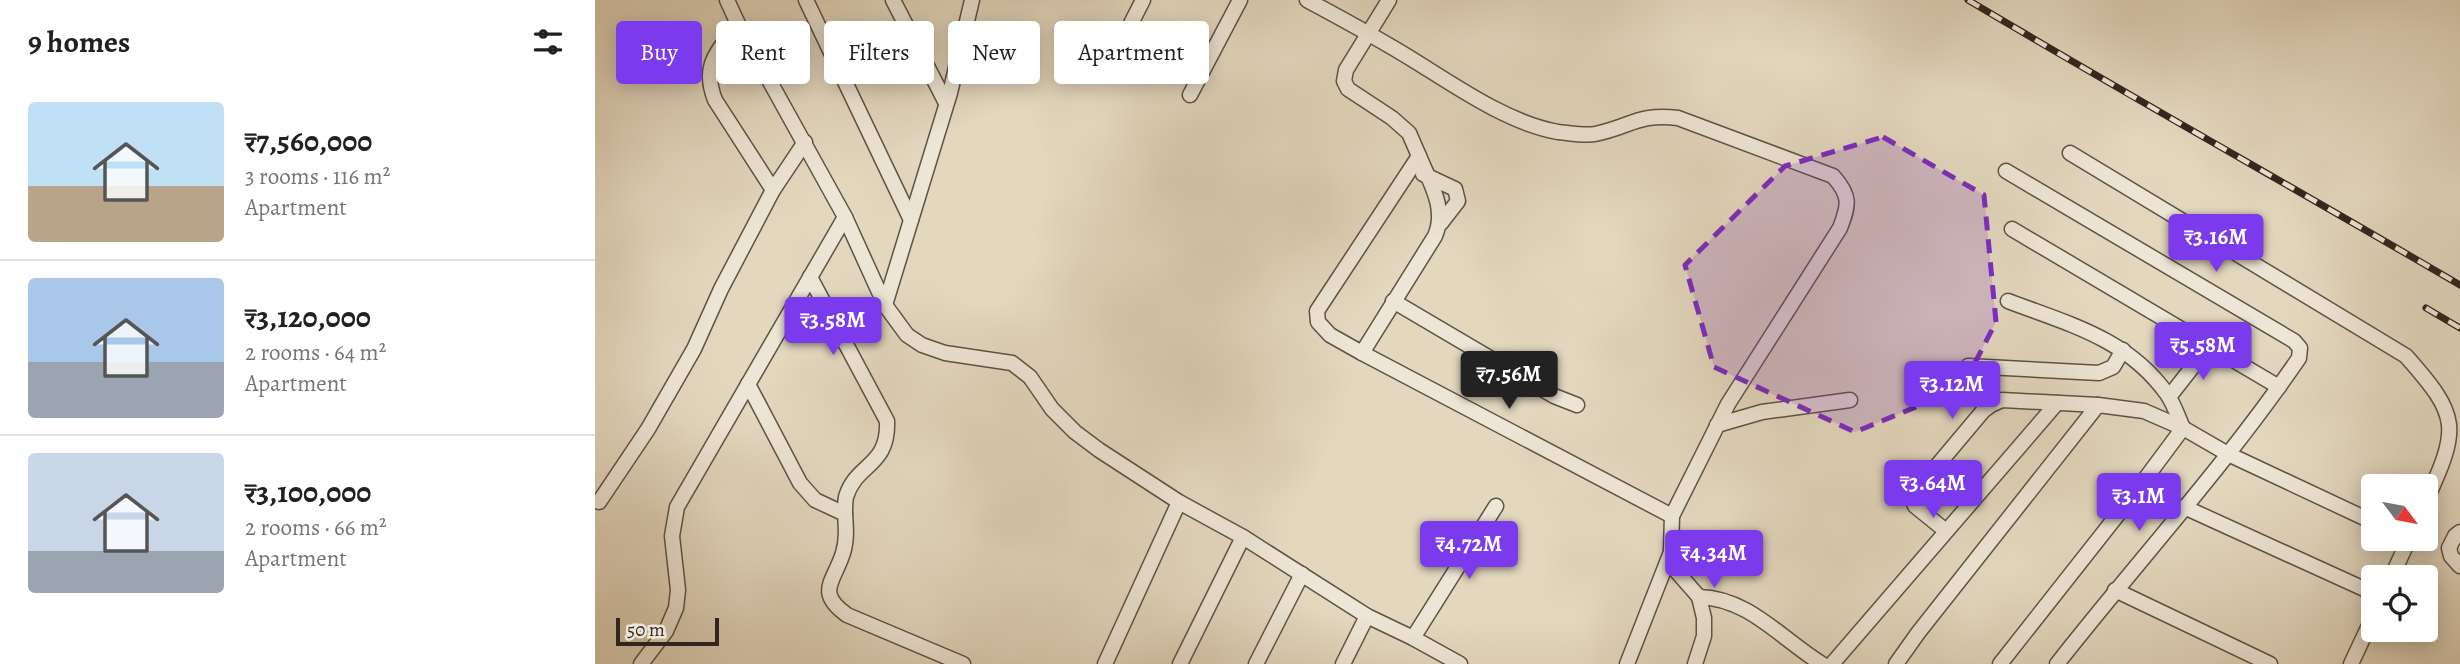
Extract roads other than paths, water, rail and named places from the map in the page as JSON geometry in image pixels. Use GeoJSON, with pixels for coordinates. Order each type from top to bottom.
{"type":"FeatureCollection","features":[{"type":"Feature","properties":{"kind":"street"},"geometry":{"type":"LineString","coordinates":[[727,0],[737,21]]}},
{"type":"Feature","properties":{"kind":"street"},"geometry":{"type":"LineString","coordinates":[[806,0],[911,220]]}},
{"type":"Feature","properties":{"kind":"street"},"geometry":{"type":"LineString","coordinates":[[893,0],[946,103]]}},
{"type":"Feature","properties":{"kind":"street"},"geometry":{"type":"LineString","coordinates":[[885,305],[946,103],[972,0]]}},
{"type":"Feature","properties":{"kind":"street"},"geometry":{"type":"LineString","coordinates":[[1131,21],[1143,0]]}},
{"type":"Feature","properties":{"kind":"street"},"geometry":{"type":"LineString","coordinates":[[1190,95],[1240,0]]}},
{"type":"Feature","properties":{"kind":"street"},"geometry":{"type":"LineString","coordinates":[[1307,0],[1369,33],[1471,95],[1529,124],[1558,132],[1594,134],[1637,119],[1659,116],[1678,118],[1833,176],[1845,190],[1848,208],[1840,228],[1728,404],[1672,516],[1671,550],[1678,573],[1699,597],[1705,636],[1695,664]]}},
{"type":"Feature","properties":{"kind":"street"},"geometry":{"type":"LineString","coordinates":[[1389,0],[1346,70],[1344,81],[1348,89],[1392,118],[1409,133],[1440,206],[1441,223]]}},
{"type":"Feature","properties":{"kind":"street"},"geometry":{"type":"LineString","coordinates":[[716,54],[711,61],[709,85],[715,100],[773,190]]}},
{"type":"Feature","properties":{"kind":"street"},"geometry":{"type":"LineString","coordinates":[[772,84],[845,217],[885,305],[907,335],[922,345],[945,353],[1012,363],[1030,377],[1052,409],[1075,432],[1179,502],[1243,537],[1367,616],[1459,664]]}},
{"type":"Feature","properties":{"kind":"street"},"geometry":{"type":"LineString","coordinates":[[599,502],[648,429],[694,349],[721,289],[773,190],[805,142]]}},
{"type":"Feature","properties":{"kind":"street"},"geometry":{"type":"LineString","coordinates":[[2070,153],[2406,356],[2448,400],[2456,423],[2453,443],[2438,475]]}},
{"type":"Feature","properties":{"kind":"street"},"geometry":{"type":"LineString","coordinates":[[1419,156],[1318,310],[1318,322],[1322,329],[1362,353],[1672,516]]}},
{"type":"Feature","properties":{"kind":"street"},"geometry":{"type":"LineString","coordinates":[[2006,171],[2294,341],[2300,348],[2299,358],[2228,454],[2057,664]]}},
{"type":"Feature","properties":{"kind":"street"},"geometry":{"type":"LineString","coordinates":[[1362,353],[1441,223],[1458,201],[1455,190],[1426,173],[1407,175]]}},
{"type":"Feature","properties":{"kind":"street"},"geometry":{"type":"LineString","coordinates":[[641,664],[666,631],[676,608],[678,590],[672,536],[677,507],[845,217]]}},
{"type":"Feature","properties":{"kind":"street"},"geometry":{"type":"LineString","coordinates":[[2012,229],[2279,387]]}},
{"type":"Feature","properties":{"kind":"street"},"geometry":{"type":"LineString","coordinates":[[810,277],[887,421],[885,446],[880,456],[855,480],[846,497],[847,530],[843,552],[830,583],[829,594],[833,605],[847,615],[963,664]]}},
{"type":"Feature","properties":{"kind":"street"},"geometry":{"type":"LineString","coordinates":[[1393,301],[1554,396],[1577,405]]}},
{"type":"Feature","properties":{"kind":"street"},"geometry":{"type":"LineString","coordinates":[[2008,301],[2096,334],[2123,350],[2169,397],[2183,428]]}},
{"type":"Feature","properties":{"kind":"street"},"geometry":{"type":"LineString","coordinates":[[2169,397],[2209,346]]}},
{"type":"Feature","properties":{"kind":"street"},"geometry":{"type":"LineString","coordinates":[[1968,366],[2099,373],[2113,367],[2123,350]]}},
{"type":"Feature","properties":{"kind":"street"},"geometry":{"type":"LineString","coordinates":[[748,384],[800,483],[815,500],[845,514]]}},
{"type":"Feature","properties":{"kind":"street"},"geometry":{"type":"LineString","coordinates":[[1717,425],[1762,412],[1850,400]]}},
{"type":"Feature","properties":{"kind":"street"},"geometry":{"type":"LineString","coordinates":[[1947,531],[1915,506],[1912,499],[1983,411],[2002,400],[2098,405],[2144,411],[2361,516]]}},
{"type":"Feature","properties":{"kind":"street"},"geometry":{"type":"LineString","coordinates":[[1832,664],[2057,403]]}},
{"type":"Feature","properties":{"kind":"street"},"geometry":{"type":"LineString","coordinates":[[1896,664],[2098,405]]}},
{"type":"Feature","properties":{"kind":"street"},"geometry":{"type":"LineString","coordinates":[[2000,664],[2134,495],[2183,428]]}},
{"type":"Feature","properties":{"kind":"street"},"geometry":{"type":"LineString","coordinates":[[1105,664],[1179,502]]}},
{"type":"Feature","properties":{"kind":"street"},"geometry":{"type":"LineString","coordinates":[[1413,638],[1496,506]]}},
{"type":"Feature","properties":{"kind":"street"},"geometry":{"type":"LineString","coordinates":[[2183,507],[2361,588]]}},
{"type":"Feature","properties":{"kind":"street"},"geometry":{"type":"LineString","coordinates":[[2460,532],[2449,548],[2451,556],[2460,566]]}},
{"type":"Feature","properties":{"kind":"street"},"geometry":{"type":"LineString","coordinates":[[1180,664],[1243,537]]}},
{"type":"Feature","properties":{"kind":"street"},"geometry":{"type":"LineString","coordinates":[[1627,664],[1671,550]]}},
{"type":"Feature","properties":{"kind":"street"},"geometry":{"type":"LineString","coordinates":[[1256,664],[1301,574]]}},
{"type":"Feature","properties":{"kind":"street"},"geometry":{"type":"LineString","coordinates":[[2115,590],[2270,664]]}},
{"type":"Feature","properties":{"kind":"street"},"geometry":{"type":"LineString","coordinates":[[1699,597],[1713,597],[1733,603],[1758,617],[1822,664]]}},
{"type":"Feature","properties":{"kind":"street"},"geometry":{"type":"LineString","coordinates":[[1343,664],[1367,616]]}},
{"type":"Feature","properties":{"kind":"street"},"geometry":{"type":"LineString","coordinates":[[2351,664],[2361,642]]}},
{"type":"Feature","properties":{"kind":"railway"},"geometry":{"type":"LineString","coordinates":[[1968,0],[2460,285]]}},
{"type":"Feature","properties":{"kind":"railway"},"geometry":{"type":"LineString","coordinates":[[2426,308],[2460,328]]}}]}
